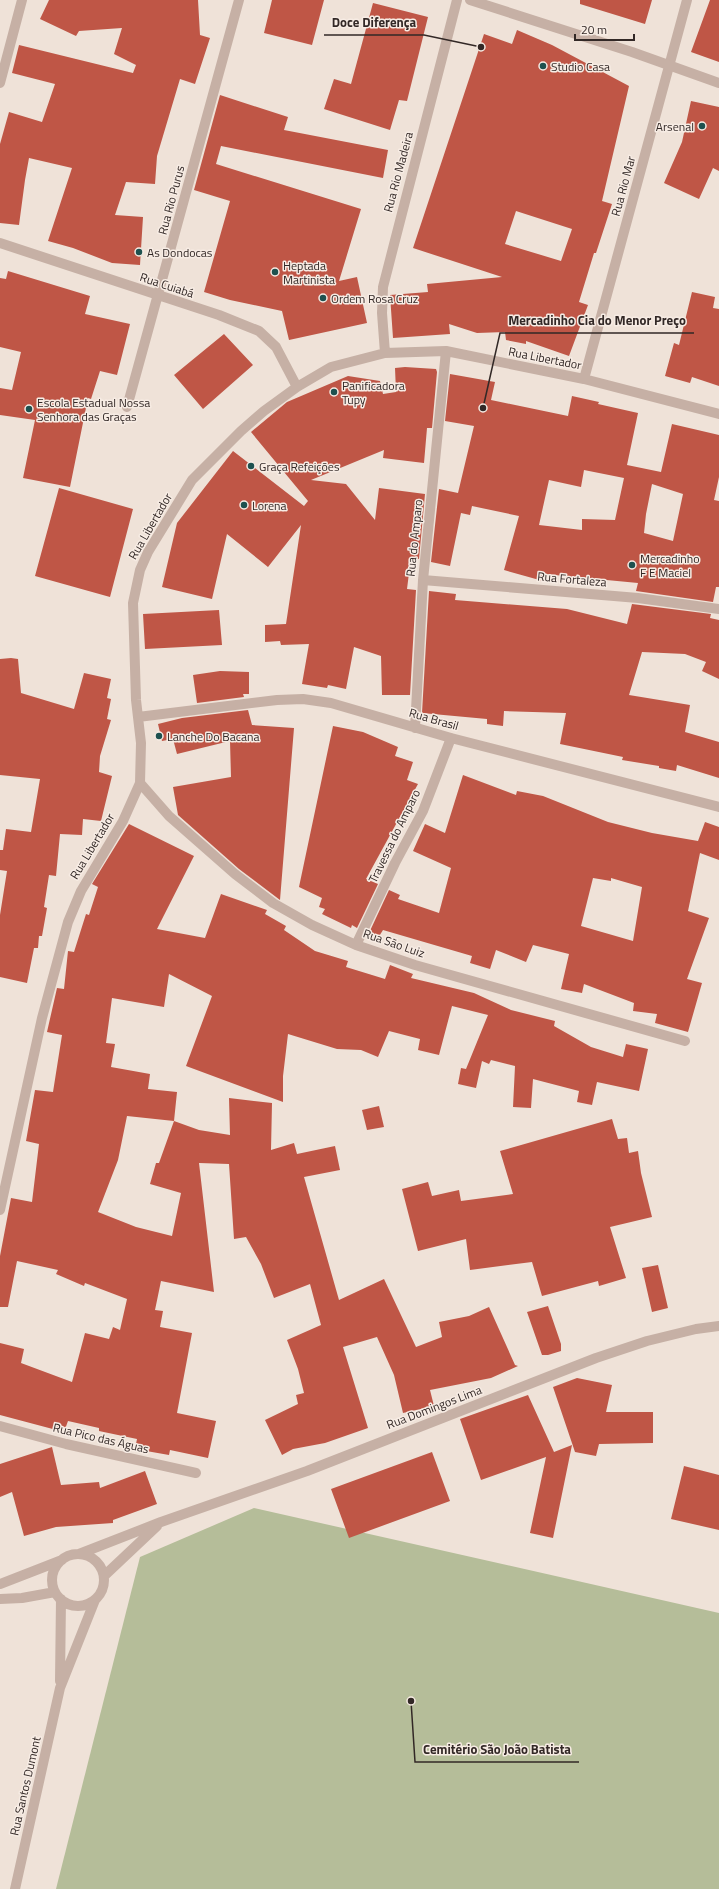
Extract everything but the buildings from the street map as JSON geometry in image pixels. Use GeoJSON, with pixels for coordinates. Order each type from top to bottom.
{"type":"FeatureCollection","features":[{"type":"Feature","properties":{"kind":"street"},"geometry":{"type":"LineString","coordinates":[[0,83],[22,0]]}},
{"type":"Feature","properties":{"kind":"street","name":"Rua Rio Purus"},"geometry":{"type":"LineString","coordinates":[[127,407],[239,0]]}},
{"type":"Feature","properties":{"kind":"street","name":"Rua Rio Madeira"},"geometry":{"type":"LineString","coordinates":[[385,353],[382,313],[383,287],[457,0]]}},
{"type":"Feature","properties":{"kind":"street"},"geometry":{"type":"LineString","coordinates":[[470,0],[670,65],[719,83]]}},
{"type":"Feature","properties":{"kind":"street","name":"Rua Rio Mar"},"geometry":{"type":"LineString","coordinates":[[584,379],[687,0]]}},
{"type":"Feature","properties":{"kind":"street","name":"Rua Cuiabá"},"geometry":{"type":"LineString","coordinates":[[0,243],[219,315],[259,331],[276,347],[297,387]]}},
{"type":"Feature","properties":{"kind":"street","name":"Rua Libertador"},"geometry":{"type":"LineString","coordinates":[[0,1210],[42,1018],[68,922],[81,891],[123,821],[140,783],[141,742],[133,651],[133,603],[140,570],[148,552],[192,480],[241,431],[264,411],[297,387],[331,367],[385,353],[446,351],[584,379],[719,414]]}},
{"type":"Feature","properties":{"kind":"street","name":"Rua do Amparo"},"geometry":{"type":"LineString","coordinates":[[415,728],[423,580],[446,351]]}},
{"type":"Feature","properties":{"kind":"street","name":"Rua Fortaleza"},"geometry":{"type":"LineString","coordinates":[[423,580],[638,598],[719,609]]}},
{"type":"Feature","properties":{"kind":"street","name":"Rua Brasil"},"geometry":{"type":"LineString","coordinates":[[138,717],[277,700],[303,700],[331,703],[451,738],[719,807]]}},
{"type":"Feature","properties":{"kind":"street","name":"Travessa do Amparo"},"geometry":{"type":"LineString","coordinates":[[356,945],[389,875],[423,811],[451,738]]}},
{"type":"Feature","properties":{"kind":"street","name":"Rua São Luiz"},"geometry":{"type":"LineString","coordinates":[[140,783],[169,816],[235,874],[273,903],[312,925],[356,945],[415,965],[686,1041]]}},
{"type":"Feature","properties":{"kind":"street","name":"Rua Domingos Lima"},"geometry":{"type":"LineString","coordinates":[[79,1554],[162,1522],[300,1474],[596,1358],[647,1341],[696,1329],[719,1326]]}},
{"type":"Feature","properties":{"kind":"street","name":"Rua Pico das Águas"},"geometry":{"type":"LineString","coordinates":[[0,1426],[66,1444],[196,1473]]}},
{"type":"Feature","properties":{"kind":"street","name":"Rua Domingos Lima"},"geometry":{"type":"LineString","coordinates":[[104,1576],[162,1522]]}},
{"type":"Feature","properties":{"kind":"street"},"geometry":{"type":"LineString","coordinates":[[0,1584],[62,1560],[70,1555],[79,1554],[88,1556],[96,1561],[104,1576],[104,1585],[101,1594],[95,1600],[87,1605],[78,1606],[68,1604],[58,1596],[52,1584],[52,1575],[56,1566],[62,1560]]}},
{"type":"Feature","properties":{"kind":"street"},"geometry":{"type":"LineString","coordinates":[[0,1599],[58,1596]]}},
{"type":"Feature","properties":{"kind":"street","name":"Rua Santos Dumont"},"geometry":{"type":"LineString","coordinates":[[58,1596],[60,1688]]}},
{"type":"Feature","properties":{"kind":"street","name":"Rua Santos Dumont"},"geometry":{"type":"LineString","coordinates":[[15,1889],[60,1688],[95,1600]]}},
{"type":"Feature","properties":{"kind":"green space"},"geometry":{"type":"Polygon","coordinates":[[[254,1508],[719,1613],[719,1889],[56,1889],[140,1557],[254,1508]]]}},
{"type":"Feature","properties":{"kind":"place","name":"Doce Diferença"},"geometry":{"type":"Point","coordinates":[481,47]}},
{"type":"Feature","properties":{"kind":"place","name":"Studio Casa"},"geometry":{"type":"Point","coordinates":[543,66]}},
{"type":"Feature","properties":{"kind":"place","name":"Arsenal"},"geometry":{"type":"Point","coordinates":[702,126]}},
{"type":"Feature","properties":{"kind":"place","name":"As Dondocas"},"geometry":{"type":"Point","coordinates":[139,252]}},
{"type":"Feature","properties":{"kind":"place","name":"Heptada Martinista"},"geometry":{"type":"Point","coordinates":[275,272]}},
{"type":"Feature","properties":{"kind":"place","name":"Ordem Rosa Cruz"},"geometry":{"type":"Point","coordinates":[323,298]}},
{"type":"Feature","properties":{"kind":"place","name":"Panificadora Tupy"},"geometry":{"type":"Point","coordinates":[334,392]}},
{"type":"Feature","properties":{"kind":"place","name":"Mercadinho Cia do Menor Preço"},"geometry":{"type":"Point","coordinates":[483,408]}},
{"type":"Feature","properties":{"kind":"place","name":"Escola Estadual Nossa Senhora das Graças"},"geometry":{"type":"Point","coordinates":[29,409]}},
{"type":"Feature","properties":{"kind":"place","name":"Graça Refeições"},"geometry":{"type":"Point","coordinates":[251,466]}},
{"type":"Feature","properties":{"kind":"place","name":"Lorena"},"geometry":{"type":"Point","coordinates":[244,505]}},
{"type":"Feature","properties":{"kind":"place","name":"Mercadinho F E Maciel"},"geometry":{"type":"Point","coordinates":[632,565]}},
{"type":"Feature","properties":{"kind":"place","name":"Lanche Do Bacana"},"geometry":{"type":"Point","coordinates":[159,736]}},
{"type":"Feature","properties":{"kind":"place","name":"Cemitério São João Batista"},"geometry":{"type":"Point","coordinates":[411,1701]}}]}
